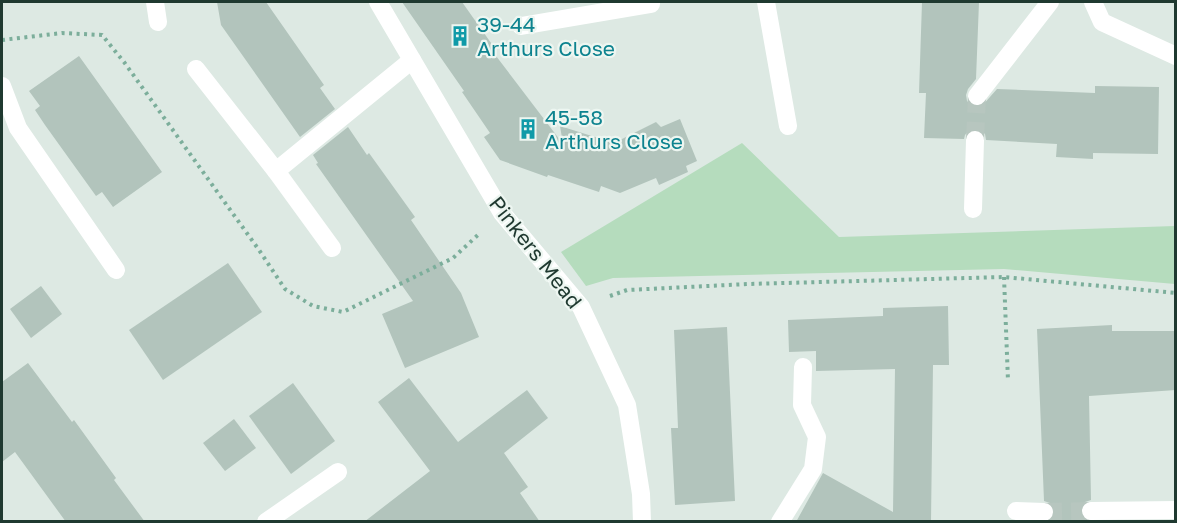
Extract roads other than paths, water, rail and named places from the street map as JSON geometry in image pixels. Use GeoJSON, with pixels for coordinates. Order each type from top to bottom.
{"type":"FeatureCollection","features":[{"type":"Feature","properties":{"kind":"street"},"geometry":{"type":"LineString","coordinates":[[155,2],[158,22]]}},
{"type":"Feature","properties":{"kind":"street","name":"Pinkers Mead"},"geometry":{"type":"LineString","coordinates":[[378,2],[502,213],[581,307],[627,405],[641,495],[642,522]]}},
{"type":"Feature","properties":{"kind":"street"},"geometry":{"type":"LineString","coordinates":[[521,26],[655,2]]}},
{"type":"Feature","properties":{"kind":"street"},"geometry":{"type":"LineString","coordinates":[[766,2],[788,126]]}},
{"type":"Feature","properties":{"kind":"street"},"geometry":{"type":"LineString","coordinates":[[977,96],[1050,2]]}},
{"type":"Feature","properties":{"kind":"street"},"geometry":{"type":"LineString","coordinates":[[1093,2],[1102,22],[1176,56]]}},
{"type":"Feature","properties":{"kind":"street"},"geometry":{"type":"LineString","coordinates":[[276,171],[412,60]]}},
{"type":"Feature","properties":{"kind":"street"},"geometry":{"type":"LineString","coordinates":[[196,69],[276,171],[332,248]]}},
{"type":"Feature","properties":{"kind":"street"},"geometry":{"type":"LineString","coordinates":[[2,86],[18,128],[116,270]]}},
{"type":"Feature","properties":{"kind":"street"},"geometry":{"type":"LineString","coordinates":[[973,209],[975,140]]}},
{"type":"Feature","properties":{"kind":"street"},"geometry":{"type":"LineString","coordinates":[[780,522],[813,469],[817,437],[802,405],[803,368]]}},
{"type":"Feature","properties":{"kind":"street"},"geometry":{"type":"LineString","coordinates":[[266,522],[338,472]]}},
{"type":"Feature","properties":{"kind":"street"},"geometry":{"type":"LineString","coordinates":[[1091,512],[1176,510]]}},
{"type":"Feature","properties":{"kind":"street"},"geometry":{"type":"LineString","coordinates":[[1016,511],[1044,512]]}},
{"type":"Feature","properties":{"kind":"tunnel"},"geometry":{"type":"LineString","coordinates":[[975,140],[977,96]]}},
{"type":"Feature","properties":{"kind":"tunnel"},"geometry":{"type":"LineString","coordinates":[[1044,512],[1091,511]]}},
{"type":"Feature","properties":{"kind":"place","name":"39-44 Arthurs Close"},"geometry":{"type":"Point","coordinates":[460,36]}},
{"type":"Feature","properties":{"kind":"place","name":"45-58 Arthurs Close"},"geometry":{"type":"Point","coordinates":[528,129]}}]}
